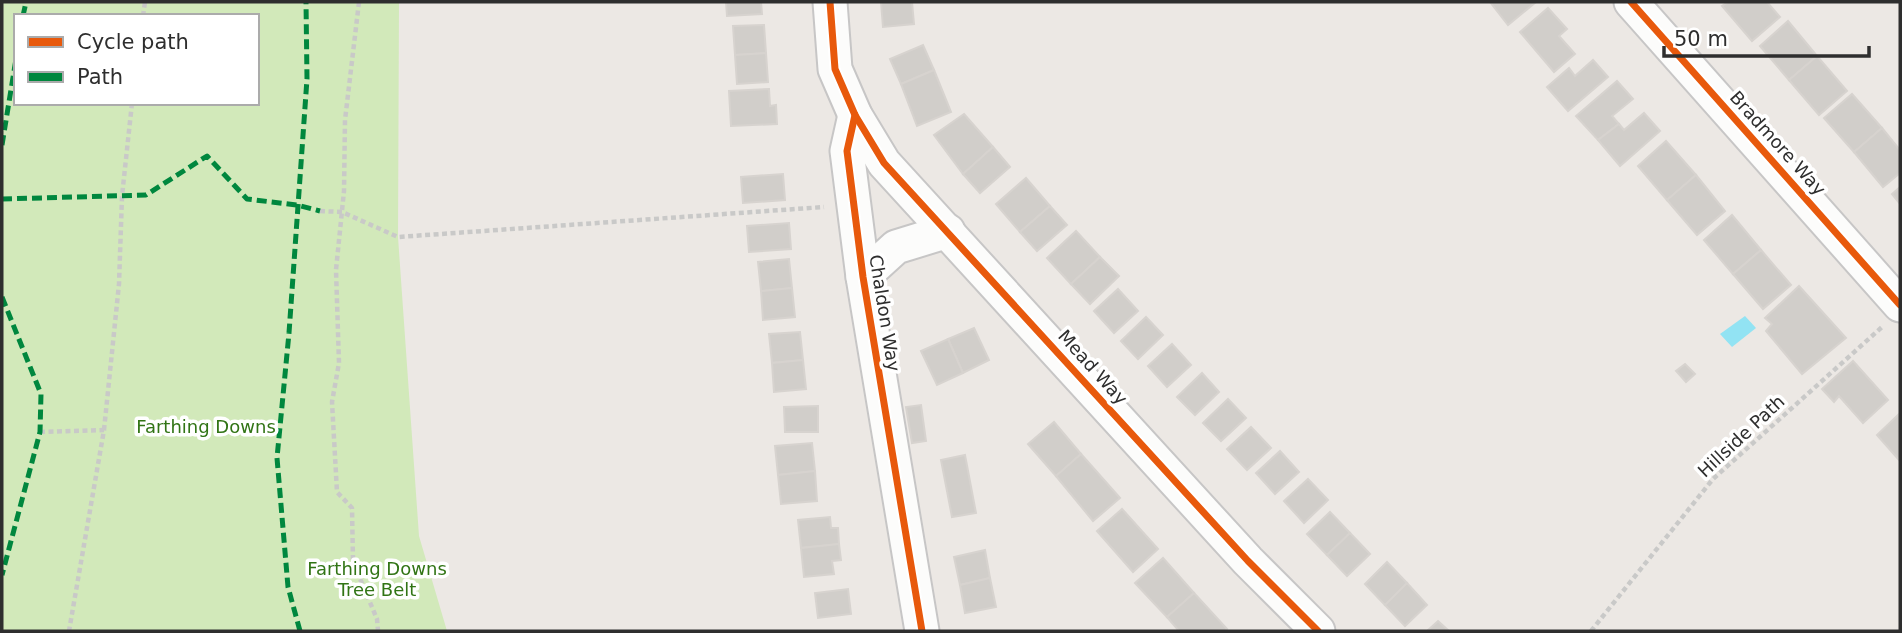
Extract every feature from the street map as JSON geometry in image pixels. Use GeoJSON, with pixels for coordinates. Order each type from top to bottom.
{"type":"FeatureCollection","features":[{"type":"Feature","properties":{"kind":"street"},"geometry":{"type":"LineString","coordinates":[[830,2],[835,69],[855,114]]}},
{"type":"Feature","properties":{"kind":"street","name":"Bradmore Way"},"geometry":{"type":"LineString","coordinates":[[1631,2],[1895,312]]}},
{"type":"Feature","properties":{"kind":"street","name":"Chaldon Way"},"geometry":{"type":"LineString","coordinates":[[855,114],[847,151],[853,205],[922,631]]}},
{"type":"Feature","properties":{"kind":"street","name":"Mead Way"},"geometry":{"type":"LineString","coordinates":[[855,114],[884,163],[1248,561],[1318,631]]}},
{"type":"Feature","properties":{"kind":"street","name":"Chaldon Way"},"geometry":{"type":"LineString","coordinates":[[863,277],[896,247],[948,231]]}},
{"type":"Feature","properties":{"kind":"path"},"geometry":{"type":"LineString","coordinates":[[359,2],[348,94],[336,270],[339,363],[332,402],[337,492],[352,508],[353,562],[377,619],[378,631]]}},
{"type":"Feature","properties":{"kind":"path"},"geometry":{"type":"LineString","coordinates":[[69,631],[104,430],[132,105]]}},
{"type":"Feature","properties":{"kind":"path"},"geometry":{"type":"LineString","coordinates":[[320,211],[342,212],[398,237],[853,205]]}},
{"type":"Feature","properties":{"kind":"path"},"geometry":{"type":"LineString","coordinates":[[40,432],[104,430]]}},
{"type":"Feature","properties":{"kind":"green space","name":"Farthing Downs"},"geometry":{"type":"Polygon","coordinates":[[[2,2],[399,2],[398,237],[419,536],[447,631],[2,631],[2,2]]]}},
{"type":"Feature","properties":{"kind":"water"},"geometry":{"type":"Polygon","coordinates":[[[1745,316],[1756,328],[1732,347],[1720,334],[1745,316]]]}},
{"type":"Feature","properties":{"kind":"building"},"geometry":{"type":"Polygon","coordinates":[[[726,2],[761,2],[762,14],[727,16],[726,2]]]}},
{"type":"Feature","properties":{"kind":"building"},"geometry":{"type":"Polygon","coordinates":[[[881,2],[912,2],[914,24],[883,27],[881,2]]]}},
{"type":"Feature","properties":{"kind":"building"},"geometry":{"type":"Polygon","coordinates":[[[1490,2],[1536,2],[1508,25],[1490,2]]]}},
{"type":"Feature","properties":{"kind":"building"},"geometry":{"type":"Polygon","coordinates":[[[1728,2],[1767,2],[1780,17],[1752,41],[1722,6],[1728,2]]]}},
{"type":"Feature","properties":{"kind":"building"},"geometry":{"type":"Polygon","coordinates":[[[1548,8],[1567,29],[1559,36],[1575,54],[1554,72],[1520,32],[1548,8]]]}},
{"type":"Feature","properties":{"kind":"building"},"geometry":{"type":"Polygon","coordinates":[[[1788,21],[1817,56],[1789,80],[1760,46],[1788,21]]]}},
{"type":"Feature","properties":{"kind":"building"},"geometry":{"type":"Polygon","coordinates":[[[764,25],[766,53],[735,55],[733,26],[764,25]]]}},
{"type":"Feature","properties":{"kind":"building"},"geometry":{"type":"Polygon","coordinates":[[[923,45],[934,70],[901,84],[890,59],[923,45]]]}},
{"type":"Feature","properties":{"kind":"building"},"geometry":{"type":"Polygon","coordinates":[[[766,53],[768,82],[737,84],[735,55],[766,53]]]}},
{"type":"Feature","properties":{"kind":"building"},"geometry":{"type":"Polygon","coordinates":[[[1817,56],[1847,91],[1819,115],[1789,80],[1817,56]]]}},
{"type":"Feature","properties":{"kind":"building"},"geometry":{"type":"Polygon","coordinates":[[[1593,60],[1608,77],[1568,111],[1547,87],[1569,68],[1575,76],[1593,60]]]}},
{"type":"Feature","properties":{"kind":"building"},"geometry":{"type":"Polygon","coordinates":[[[934,70],[951,112],[917,126],[901,84],[934,70]]]}},
{"type":"Feature","properties":{"kind":"building"},"geometry":{"type":"Polygon","coordinates":[[[1617,81],[1633,99],[1612,116],[1619,124],[1598,140],[1576,116],[1617,81]]]}},
{"type":"Feature","properties":{"kind":"building"},"geometry":{"type":"Polygon","coordinates":[[[769,89],[770,106],[776,105],[777,124],[731,126],[729,91],[769,89]]]}},
{"type":"Feature","properties":{"kind":"building"},"geometry":{"type":"Polygon","coordinates":[[[1852,94],[1882,128],[1854,152],[1824,118],[1852,94]]]}},
{"type":"Feature","properties":{"kind":"building"},"geometry":{"type":"Polygon","coordinates":[[[1644,113],[1660,131],[1620,166],[1598,140],[1619,124],[1624,130],[1644,113]]]}},
{"type":"Feature","properties":{"kind":"building"},"geometry":{"type":"Polygon","coordinates":[[[964,114],[993,147],[963,174],[934,135],[964,114]]]}},
{"type":"Feature","properties":{"kind":"building"},"geometry":{"type":"Polygon","coordinates":[[[1882,128],[1900,150],[1900,173],[1883,187],[1854,152],[1882,128]]]}},
{"type":"Feature","properties":{"kind":"building"},"geometry":{"type":"Polygon","coordinates":[[[1666,141],[1696,175],[1667,200],[1638,166],[1666,141]]]}},
{"type":"Feature","properties":{"kind":"building"},"geometry":{"type":"Polygon","coordinates":[[[993,147],[1010,167],[980,193],[963,174],[993,147]]]}},
{"type":"Feature","properties":{"kind":"building"},"geometry":{"type":"Polygon","coordinates":[[[783,174],[785,200],[743,203],[741,177],[783,174]]]}},
{"type":"Feature","properties":{"kind":"building"},"geometry":{"type":"Polygon","coordinates":[[[1696,175],[1725,211],[1697,235],[1667,200],[1696,175]]]}},
{"type":"Feature","properties":{"kind":"building"},"geometry":{"type":"Polygon","coordinates":[[[1026,178],[1050,206],[1020,232],[996,204],[1026,178]]]}},
{"type":"Feature","properties":{"kind":"building"},"geometry":{"type":"Polygon","coordinates":[[[1900,187],[1900,204],[1892,194],[1900,187]]]}},
{"type":"Feature","properties":{"kind":"building"},"geometry":{"type":"Polygon","coordinates":[[[1050,206],[1067,225],[1037,251],[1020,232],[1050,206]]]}},
{"type":"Feature","properties":{"kind":"building"},"geometry":{"type":"Polygon","coordinates":[[[1732,215],[1761,250],[1733,274],[1704,240],[1732,215]]]}},
{"type":"Feature","properties":{"kind":"building"},"geometry":{"type":"Polygon","coordinates":[[[789,223],[791,249],[749,252],[747,226],[789,223]]]}},
{"type":"Feature","properties":{"kind":"building"},"geometry":{"type":"Polygon","coordinates":[[[1076,231],[1100,257],[1071,284],[1047,258],[1076,231]]]}},
{"type":"Feature","properties":{"kind":"building"},"geometry":{"type":"Polygon","coordinates":[[[1761,250],[1791,285],[1763,309],[1733,274],[1761,250]]]}},
{"type":"Feature","properties":{"kind":"building"},"geometry":{"type":"Polygon","coordinates":[[[1100,257],[1119,276],[1090,304],[1071,284],[1100,257]]]}},
{"type":"Feature","properties":{"kind":"building"},"geometry":{"type":"Polygon","coordinates":[[[789,259],[792,288],[761,291],[758,262],[789,259]]]}},
{"type":"Feature","properties":{"kind":"building"},"geometry":{"type":"Polygon","coordinates":[[[1799,286],[1846,338],[1802,374],[1766,331],[1772,324],[1765,318],[1799,286]]]}},
{"type":"Feature","properties":{"kind":"building"},"geometry":{"type":"Polygon","coordinates":[[[792,288],[795,317],[763,320],[761,291],[792,288]]]}},
{"type":"Feature","properties":{"kind":"building"},"geometry":{"type":"Polygon","coordinates":[[[1118,289],[1138,311],[1114,333],[1094,311],[1118,289]]]}},
{"type":"Feature","properties":{"kind":"building"},"geometry":{"type":"Polygon","coordinates":[[[1146,317],[1163,335],[1138,359],[1121,341],[1146,317]]]}},
{"type":"Feature","properties":{"kind":"building"},"geometry":{"type":"Polygon","coordinates":[[[974,328],[989,360],[963,373],[948,339],[974,328]]]}},
{"type":"Feature","properties":{"kind":"building"},"geometry":{"type":"Polygon","coordinates":[[[800,332],[803,360],[772,363],[769,334],[800,332]]]}},
{"type":"Feature","properties":{"kind":"building"},"geometry":{"type":"Polygon","coordinates":[[[948,339],[963,373],[937,385],[921,351],[948,339]]]}},
{"type":"Feature","properties":{"kind":"building"},"geometry":{"type":"Polygon","coordinates":[[[1172,344],[1191,365],[1167,387],[1148,366],[1172,344]]]}},
{"type":"Feature","properties":{"kind":"building"},"geometry":{"type":"Polygon","coordinates":[[[803,360],[806,389],[774,392],[772,363],[803,360]]]}},
{"type":"Feature","properties":{"kind":"building"},"geometry":{"type":"Polygon","coordinates":[[[1853,361],[1888,400],[1863,423],[1839,396],[1834,402],[1822,389],[1853,361]]]}},
{"type":"Feature","properties":{"kind":"building"},"geometry":{"type":"Polygon","coordinates":[[[1685,364],[1695,374],[1686,382],[1676,371],[1685,364]]]}},
{"type":"Feature","properties":{"kind":"building"},"geometry":{"type":"Polygon","coordinates":[[[1202,373],[1219,392],[1195,415],[1177,397],[1202,373]]]}},
{"type":"Feature","properties":{"kind":"building"},"geometry":{"type":"Polygon","coordinates":[[[1228,399],[1246,418],[1221,441],[1203,423],[1228,399]]]}},
{"type":"Feature","properties":{"kind":"building"},"geometry":{"type":"Polygon","coordinates":[[[921,405],[926,441],[912,443],[906,407],[921,405]]]}},
{"type":"Feature","properties":{"kind":"building"},"geometry":{"type":"Polygon","coordinates":[[[818,406],[818,432],[785,432],[784,407],[818,406]]]}},
{"type":"Feature","properties":{"kind":"building"},"geometry":{"type":"Polygon","coordinates":[[[1900,413],[1900,461],[1877,435],[1900,413]]]}},
{"type":"Feature","properties":{"kind":"building"},"geometry":{"type":"Polygon","coordinates":[[[1054,422],[1081,454],[1056,476],[1028,444],[1054,422]]]}},
{"type":"Feature","properties":{"kind":"building"},"geometry":{"type":"Polygon","coordinates":[[[1251,427],[1271,448],[1247,470],[1227,449],[1251,427]]]}},
{"type":"Feature","properties":{"kind":"building"},"geometry":{"type":"Polygon","coordinates":[[[812,443],[815,471],[778,475],[775,446],[812,443]]]}},
{"type":"Feature","properties":{"kind":"building"},"geometry":{"type":"Polygon","coordinates":[[[1280,451],[1299,472],[1275,494],[1256,473],[1280,451]]]}},
{"type":"Feature","properties":{"kind":"building"},"geometry":{"type":"Polygon","coordinates":[[[1081,454],[1120,498],[1093,521],[1056,476],[1081,454]]]}},
{"type":"Feature","properties":{"kind":"building"},"geometry":{"type":"Polygon","coordinates":[[[965,455],[976,513],[952,517],[941,460],[965,455]]]}},
{"type":"Feature","properties":{"kind":"building"},"geometry":{"type":"Polygon","coordinates":[[[815,471],[817,501],[781,504],[778,475],[815,471]]]}},
{"type":"Feature","properties":{"kind":"building"},"geometry":{"type":"Polygon","coordinates":[[[1308,479],[1328,500],[1304,523],[1284,501],[1308,479]]]}},
{"type":"Feature","properties":{"kind":"building"},"geometry":{"type":"Polygon","coordinates":[[[1122,509],[1158,549],[1133,572],[1097,531],[1122,509]]]}},
{"type":"Feature","properties":{"kind":"building"},"geometry":{"type":"Polygon","coordinates":[[[1330,512],[1350,533],[1327,555],[1307,534],[1330,512]]]}},
{"type":"Feature","properties":{"kind":"building"},"geometry":{"type":"Polygon","coordinates":[[[830,517],[831,528],[838,528],[839,544],[801,548],[798,520],[830,517]]]}},
{"type":"Feature","properties":{"kind":"building"},"geometry":{"type":"Polygon","coordinates":[[[1350,533],[1370,554],[1347,576],[1327,555],[1350,533]]]}},
{"type":"Feature","properties":{"kind":"building"},"geometry":{"type":"Polygon","coordinates":[[[839,544],[841,560],[832,561],[834,574],[804,577],[801,548],[839,544]]]}},
{"type":"Feature","properties":{"kind":"building"},"geometry":{"type":"Polygon","coordinates":[[[985,550],[990,578],[960,585],[954,557],[985,550]]]}},
{"type":"Feature","properties":{"kind":"building"},"geometry":{"type":"Polygon","coordinates":[[[1163,558],[1194,593],[1167,617],[1135,583],[1163,558]]]}},
{"type":"Feature","properties":{"kind":"building"},"geometry":{"type":"Polygon","coordinates":[[[1387,562],[1407,583],[1385,605],[1365,584],[1387,562]]]}},
{"type":"Feature","properties":{"kind":"building"},"geometry":{"type":"Polygon","coordinates":[[[990,578],[996,607],[965,613],[960,585],[990,578]]]}},
{"type":"Feature","properties":{"kind":"building"},"geometry":{"type":"Polygon","coordinates":[[[1407,583],[1427,605],[1405,626],[1385,605],[1407,583]]]}},
{"type":"Feature","properties":{"kind":"building"},"geometry":{"type":"Polygon","coordinates":[[[848,589],[851,614],[818,618],[815,593],[848,589]]]}},
{"type":"Feature","properties":{"kind":"building"},"geometry":{"type":"Polygon","coordinates":[[[1194,593],[1227,629],[1225,631],[1179,631],[1167,617],[1194,593]]]}},
{"type":"Feature","properties":{"kind":"building"},"geometry":{"type":"Polygon","coordinates":[[[1438,621],[1449,631],[1427,631],[1438,621]]]}},
{"type":"Feature","properties":{"kind":"marked path"},"geometry":{"type":"LineString","coordinates":[[23,14],[26,2]]}},
{"type":"Feature","properties":{"kind":"marked path"},"geometry":{"type":"LineString","coordinates":[[300,631],[288,587],[277,458],[307,79],[306,2]]}},
{"type":"Feature","properties":{"kind":"marked path"},"geometry":{"type":"LineString","coordinates":[[2,145],[14,71]]}},
{"type":"Feature","properties":{"kind":"marked path"},"geometry":{"type":"LineString","coordinates":[[2,199],[146,195],[207,156],[247,199],[297,205],[320,211]]}},
{"type":"Feature","properties":{"kind":"marked path"},"geometry":{"type":"LineString","coordinates":[[2,297],[41,394],[40,432],[2,575]]}},
{"type":"Feature","properties":{"kind":"cycle path"},"geometry":{"type":"LineString","coordinates":[[830,2],[835,69],[855,115],[884,163],[1248,561],[1318,631]]}},
{"type":"Feature","properties":{"kind":"cycle path"},"geometry":{"type":"LineString","coordinates":[[1631,2],[1900,305]]}},
{"type":"Feature","properties":{"kind":"cycle path"},"geometry":{"type":"LineString","coordinates":[[855,115],[847,151],[863,277],[922,631]]}},
{"type":"Feature","properties":{"kind":"park label","name":"Farthing Downs Tree Belt"},"geometry":{"type":"Point","coordinates":[377,578]}}]}
